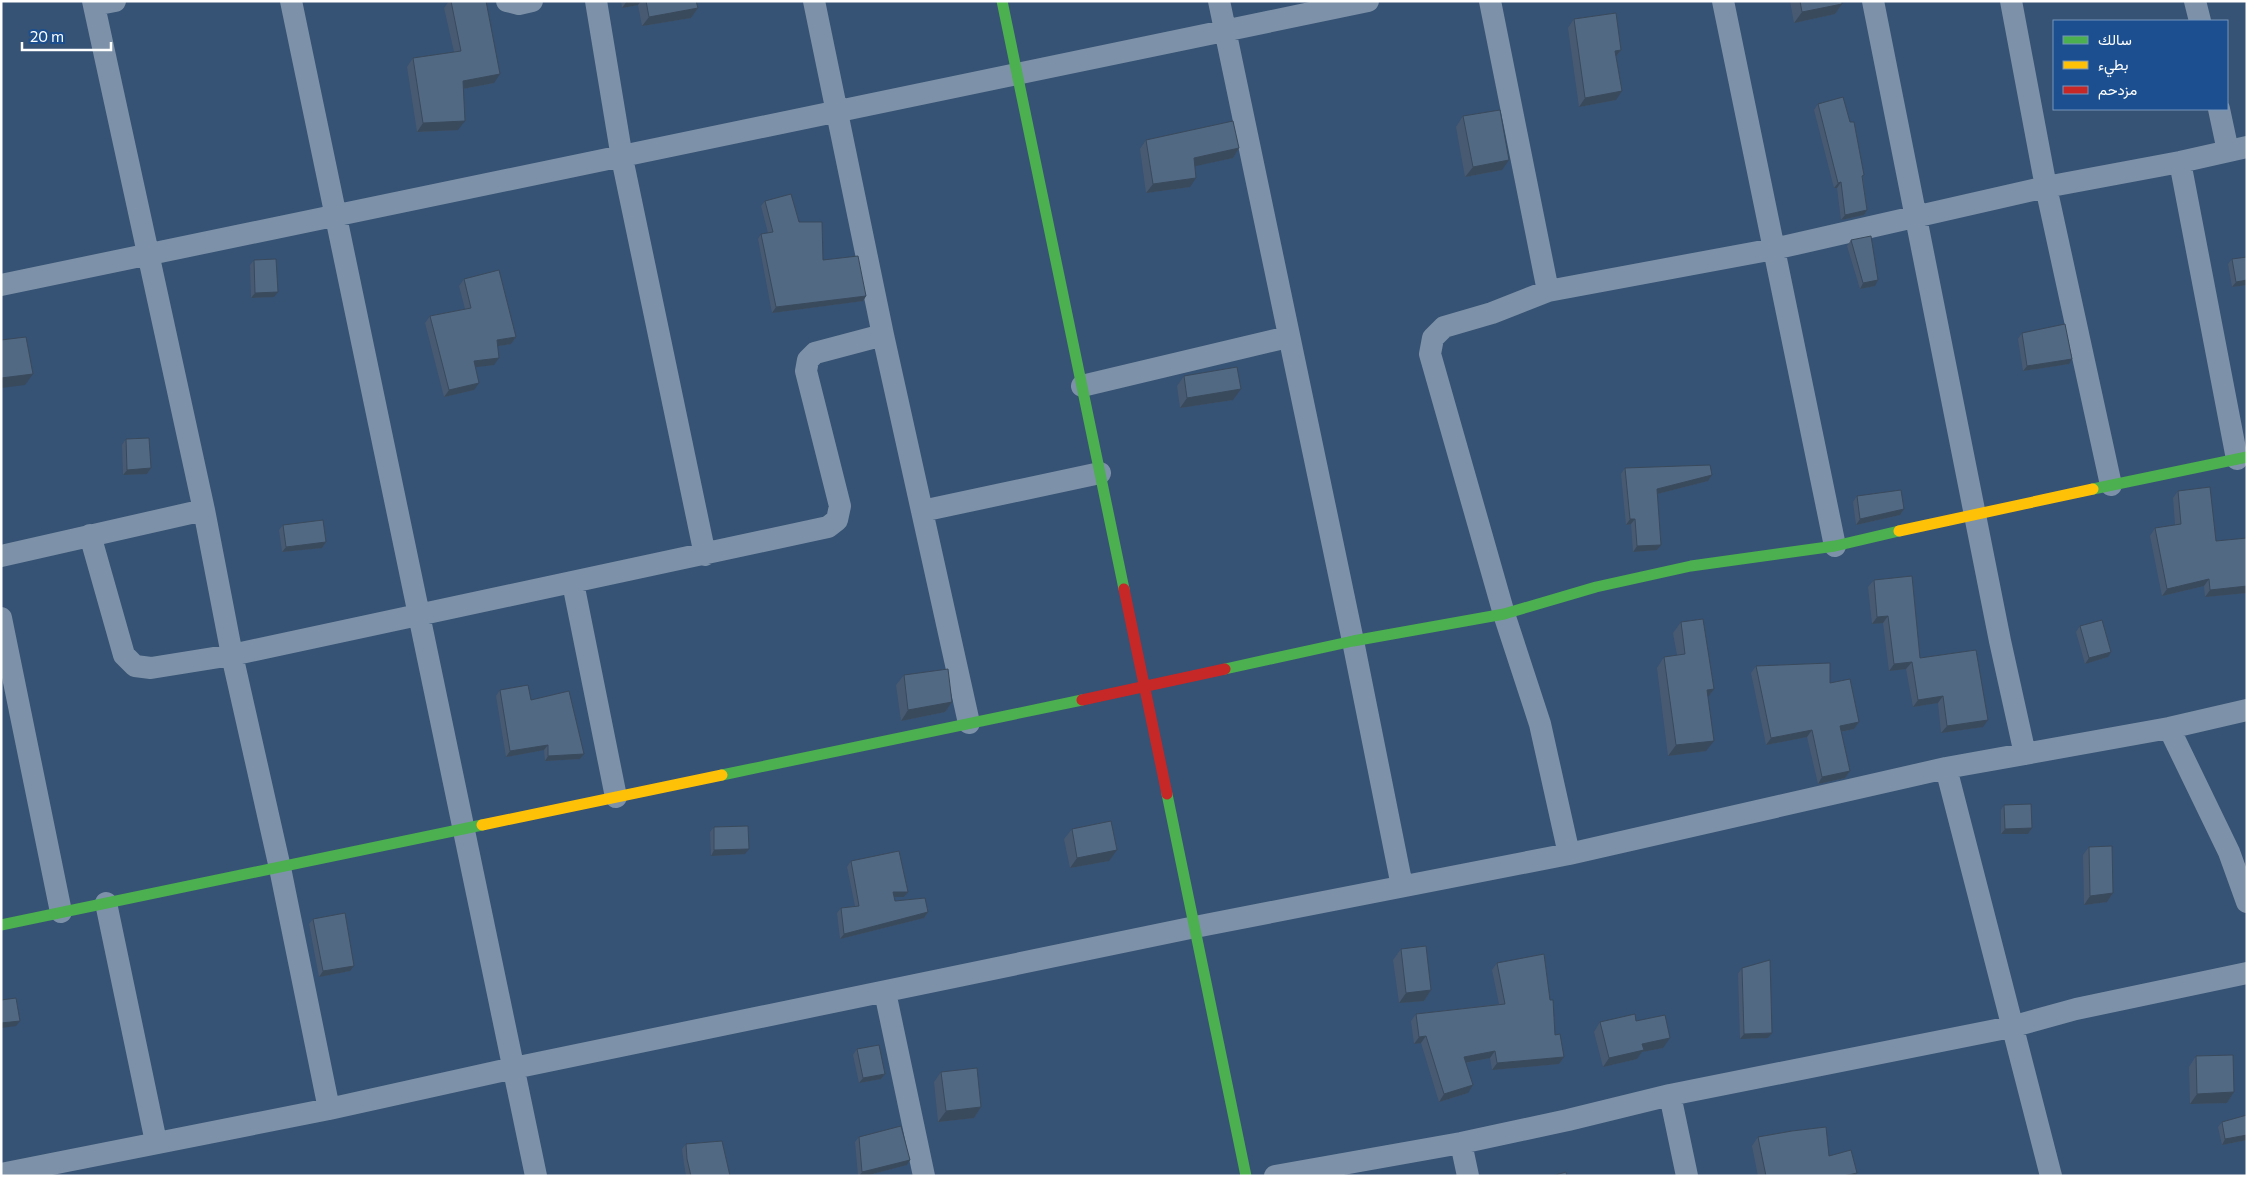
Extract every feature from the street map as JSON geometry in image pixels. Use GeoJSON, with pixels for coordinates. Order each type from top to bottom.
{"type":"FeatureCollection","features":[{"type":"Feature","properties":{"kind":"street"},"geometry":{"type":"LineString","coordinates":[[291,1],[536,1176]]}},
{"type":"Feature","properties":{"kind":"street"},"geometry":{"type":"LineString","coordinates":[[507,1],[520,4],[532,1]]}},
{"type":"Feature","properties":{"kind":"street"},"geometry":{"type":"LineString","coordinates":[[596,1],[622,158],[705,555]]}},
{"type":"Feature","properties":{"kind":"street"},"geometry":{"type":"LineString","coordinates":[[814,1],[883,335],[969,723]]}},
{"type":"Feature","properties":{"kind":"street"},"geometry":{"type":"LineString","coordinates":[[1002,1],[1246,1176]]}},
{"type":"Feature","properties":{"kind":"street"},"geometry":{"type":"LineString","coordinates":[[1219,1],[1353,640],[1402,886]]}},
{"type":"Feature","properties":{"kind":"street"},"geometry":{"type":"LineString","coordinates":[[1,285],[335,215],[622,158],[1017,73],[1225,32],[1368,1]]}},
{"type":"Feature","properties":{"kind":"street"},"geometry":{"type":"LineString","coordinates":[[1490,1],[1548,291]]}},
{"type":"Feature","properties":{"kind":"street"},"geometry":{"type":"LineString","coordinates":[[1723,1],[1835,546]]}},
{"type":"Feature","properties":{"kind":"street"},"geometry":{"type":"LineString","coordinates":[[1873,1],[2000,640],[2025,754]]}},
{"type":"Feature","properties":{"kind":"street"},"geometry":{"type":"LineString","coordinates":[[2011,1],[2046,187],[2111,485]]}},
{"type":"Feature","properties":{"kind":"street"},"geometry":{"type":"LineString","coordinates":[[2196,1],[2200,20]]}},
{"type":"Feature","properties":{"kind":"street"},"geometry":{"type":"LineString","coordinates":[[100,3],[148,254],[204,510],[232,655],[280,868],[329,1109]]}},
{"type":"Feature","properties":{"kind":"street"},"geometry":{"type":"LineString","coordinates":[[1569,854],[1540,724],[1504,614],[1430,354],[1433,338],[1444,327],[1492,313],[1548,291],[1774,249],[2046,187],[2180,162],[2237,149],[2219,110]]}},
{"type":"Feature","properties":{"kind":"street"},"geometry":{"type":"LineString","coordinates":[[1,925],[969,723],[1353,640],[1504,614],[1596,587],[1691,566],[1835,546],[1976,513],[2242,458],[2180,162]]}},
{"type":"Feature","properties":{"kind":"street"},"geometry":{"type":"LineString","coordinates":[[90,535],[124,655],[135,666],[151,668],[232,655],[705,555],[828,527],[837,520],[840,506],[806,371],[808,360],[815,353],[883,335]]}},
{"type":"Feature","properties":{"kind":"street"},"geometry":{"type":"LineString","coordinates":[[1082,386],[1288,337]]}},
{"type":"Feature","properties":{"kind":"street"},"geometry":{"type":"LineString","coordinates":[[922,511],[1100,473]]}},
{"type":"Feature","properties":{"kind":"street"},"geometry":{"type":"LineString","coordinates":[[1,556],[204,510]]}},
{"type":"Feature","properties":{"kind":"street"},"geometry":{"type":"LineString","coordinates":[[573,583],[616,797]]}},
{"type":"Feature","properties":{"kind":"street"},"geometry":{"type":"LineString","coordinates":[[1,618],[61,912]]}},
{"type":"Feature","properties":{"kind":"street"},"geometry":{"type":"LineString","coordinates":[[1,1174],[329,1109],[514,1068],[1195,927],[1569,854],[1946,768],[2169,728],[2247,710]]}},
{"type":"Feature","properties":{"kind":"street"},"geometry":{"type":"LineString","coordinates":[[2169,728],[2229,852],[2247,902]]}},
{"type":"Feature","properties":{"kind":"street"},"geometry":{"type":"LineString","coordinates":[[1946,768],[2011,1027],[2051,1176]]}},
{"type":"Feature","properties":{"kind":"street"},"geometry":{"type":"LineString","coordinates":[[106,903],[156,1142]]}},
{"type":"Feature","properties":{"kind":"street"},"geometry":{"type":"LineString","coordinates":[[1275,1176],[1461,1143],[1568,1120],[1670,1095],[2011,1027],[2076,1009],[2247,973]]}},
{"type":"Feature","properties":{"kind":"street"},"geometry":{"type":"LineString","coordinates":[[885,992],[924,1176]]}},
{"type":"Feature","properties":{"kind":"street"},"geometry":{"type":"LineString","coordinates":[[1670,1095],[1687,1176]]}},
{"type":"Feature","properties":{"kind":"street"},"geometry":{"type":"LineString","coordinates":[[1461,1143],[1468,1176]]}},
{"type":"Feature","properties":{"kind":"building"},"geometry":{"type":"Polygon","coordinates":[[[451,1],[486,1],[500,74],[463,81],[465,121],[423,123],[413,58],[461,51],[451,1]]]}},
{"type":"Feature","properties":{"kind":"building"},"geometry":{"type":"Polygon","coordinates":[[[646,1],[696,1],[698,8],[649,17],[646,1]]]}},
{"type":"Feature","properties":{"kind":"building"},"geometry":{"type":"Polygon","coordinates":[[[1800,1],[1842,1],[1842,4],[1802,12],[1800,1]]]}},
{"type":"Feature","properties":{"kind":"building"},"geometry":{"type":"Polygon","coordinates":[[[1616,13],[1621,50],[1615,51],[1622,91],[1585,98],[1574,19],[1616,13]]]}},
{"type":"Feature","properties":{"kind":"building"},"geometry":{"type":"Polygon","coordinates":[[[1843,97],[1850,122],[1854,122],[1864,175],[1862,176],[1867,210],[1845,215],[1841,182],[1838,183],[1818,104],[1843,97]]]}},
{"type":"Feature","properties":{"kind":"building"},"geometry":{"type":"Polygon","coordinates":[[[1500,110],[1509,160],[1473,167],[1463,116],[1500,110]]]}},
{"type":"Feature","properties":{"kind":"building"},"geometry":{"type":"Polygon","coordinates":[[[1233,121],[1239,148],[1194,158],[1196,178],[1153,184],[1146,140],[1233,121]]]}},
{"type":"Feature","properties":{"kind":"building"},"geometry":{"type":"Polygon","coordinates":[[[791,194],[799,222],[822,222],[823,260],[858,256],[866,296],[776,307],[761,234],[773,232],[765,201],[791,194]]]}},
{"type":"Feature","properties":{"kind":"building"},"geometry":{"type":"Polygon","coordinates":[[[1871,236],[1878,280],[1863,283],[1851,240],[1871,236]]]}},
{"type":"Feature","properties":{"kind":"building"},"geometry":{"type":"Polygon","coordinates":[[[2247,257],[2247,280],[2236,282],[2232,259],[2247,257]]]}},
{"type":"Feature","properties":{"kind":"building"},"geometry":{"type":"Polygon","coordinates":[[[276,259],[278,292],[255,293],[254,260],[276,259]]]}},
{"type":"Feature","properties":{"kind":"building"},"geometry":{"type":"Polygon","coordinates":[[[499,270],[516,337],[497,340],[499,358],[474,361],[479,383],[449,390],[430,316],[471,308],[464,279],[499,270]]]}},
{"type":"Feature","properties":{"kind":"building"},"geometry":{"type":"Polygon","coordinates":[[[2065,324],[2072,359],[2027,366],[2022,333],[2065,324]]]}},
{"type":"Feature","properties":{"kind":"building"},"geometry":{"type":"Polygon","coordinates":[[[26,337],[33,374],[1,378],[1,340],[26,337]]]}},
{"type":"Feature","properties":{"kind":"building"},"geometry":{"type":"Polygon","coordinates":[[[1237,367],[1241,389],[1187,398],[1184,376],[1237,367]]]}},
{"type":"Feature","properties":{"kind":"building"},"geometry":{"type":"Polygon","coordinates":[[[149,438],[151,468],[127,470],[126,439],[149,438]]]}},
{"type":"Feature","properties":{"kind":"building"},"geometry":{"type":"Polygon","coordinates":[[[1710,465],[1712,475],[1657,489],[1661,545],[1637,546],[1635,519],[1630,519],[1625,468],[1710,465]]]}},
{"type":"Feature","properties":{"kind":"building"},"geometry":{"type":"Polygon","coordinates":[[[2210,487],[2216,541],[2247,538],[2247,586],[2210,590],[2209,579],[2167,589],[2155,528],[2181,524],[2178,491],[2210,487]]]}},
{"type":"Feature","properties":{"kind":"building"},"geometry":{"type":"Polygon","coordinates":[[[1901,490],[1904,509],[1860,519],[1857,496],[1901,490]]]}},
{"type":"Feature","properties":{"kind":"building"},"geometry":{"type":"Polygon","coordinates":[[[323,520],[326,542],[286,547],[283,525],[323,520]]]}},
{"type":"Feature","properties":{"kind":"building"},"geometry":{"type":"Polygon","coordinates":[[[1912,576],[1920,658],[1976,650],[1988,720],[1947,726],[1943,696],[1918,700],[1912,662],[1894,664],[1888,616],[1877,617],[1874,580],[1912,576]]]}},
{"type":"Feature","properties":{"kind":"building"},"geometry":{"type":"Polygon","coordinates":[[[1703,619],[1714,689],[1707,690],[1714,741],[1676,745],[1664,657],[1685,654],[1681,622],[1703,619]]]}},
{"type":"Feature","properties":{"kind":"building"},"geometry":{"type":"Polygon","coordinates":[[[2102,620],[2111,652],[2089,658],[2080,626],[2102,620]]]}},
{"type":"Feature","properties":{"kind":"building"},"geometry":{"type":"Polygon","coordinates":[[[1830,663],[1830,683],[1850,679],[1859,722],[1840,726],[1850,771],[1822,777],[1812,730],[1771,738],[1756,666],[1830,663]]]}},
{"type":"Feature","properties":{"kind":"building"},"geometry":{"type":"Polygon","coordinates":[[[948,669],[952,702],[908,710],[904,675],[948,669]]]}},
{"type":"Feature","properties":{"kind":"building"},"geometry":{"type":"Polygon","coordinates":[[[528,685],[531,700],[569,691],[584,754],[548,756],[548,745],[510,751],[500,690],[528,685]]]}},
{"type":"Feature","properties":{"kind":"building"},"geometry":{"type":"Polygon","coordinates":[[[2031,804],[2032,828],[2005,829],[2004,805],[2031,804]]]}},
{"type":"Feature","properties":{"kind":"building"},"geometry":{"type":"Polygon","coordinates":[[[1111,821],[1117,850],[1077,858],[1072,829],[1111,821]]]}},
{"type":"Feature","properties":{"kind":"building"},"geometry":{"type":"Polygon","coordinates":[[[748,826],[749,849],[714,850],[714,827],[748,826]]]}},
{"type":"Feature","properties":{"kind":"building"},"geometry":{"type":"Polygon","coordinates":[[[2112,846],[2113,893],[2090,896],[2089,847],[2112,846]]]}},
{"type":"Feature","properties":{"kind":"building"},"geometry":{"type":"Polygon","coordinates":[[[899,851],[908,892],[893,892],[895,901],[925,898],[928,912],[844,934],[841,908],[859,906],[851,861],[899,851]]]}},
{"type":"Feature","properties":{"kind":"building"},"geometry":{"type":"Polygon","coordinates":[[[345,913],[354,966],[323,971],[313,919],[345,913]]]}},
{"type":"Feature","properties":{"kind":"building"},"geometry":{"type":"Polygon","coordinates":[[[1426,946],[1431,990],[1406,993],[1401,949],[1426,946]]]}},
{"type":"Feature","properties":{"kind":"building"},"geometry":{"type":"Polygon","coordinates":[[[1544,954],[1550,1000],[1553,1000],[1555,1035],[1560,1034],[1564,1057],[1497,1063],[1495,1051],[1464,1057],[1473,1085],[1444,1094],[1426,1036],[1419,1037],[1416,1014],[1505,1004],[1497,963],[1544,954]]]}},
{"type":"Feature","properties":{"kind":"building"},"geometry":{"type":"Polygon","coordinates":[[[1770,960],[1772,1033],[1744,1034],[1742,968],[1770,960]]]}},
{"type":"Feature","properties":{"kind":"building"},"geometry":{"type":"Polygon","coordinates":[[[16,998],[20,1021],[1,1023],[1,1000],[16,998]]]}},
{"type":"Feature","properties":{"kind":"building"},"geometry":{"type":"Polygon","coordinates":[[[1635,1014],[1636,1021],[1665,1015],[1670,1038],[1642,1044],[1644,1050],[1609,1058],[1600,1022],[1635,1014]]]}},
{"type":"Feature","properties":{"kind":"building"},"geometry":{"type":"Polygon","coordinates":[[[879,1045],[885,1074],[863,1078],[857,1049],[879,1045]]]}},
{"type":"Feature","properties":{"kind":"building"},"geometry":{"type":"Polygon","coordinates":[[[2233,1055],[2234,1092],[2197,1094],[2196,1056],[2233,1055]]]}},
{"type":"Feature","properties":{"kind":"building"},"geometry":{"type":"Polygon","coordinates":[[[977,1068],[981,1107],[946,1111],[941,1072],[977,1068]]]}},
{"type":"Feature","properties":{"kind":"building"},"geometry":{"type":"Polygon","coordinates":[[[2247,1115],[2247,1135],[2225,1139],[2222,1122],[2247,1115]]]}},
{"type":"Feature","properties":{"kind":"building"},"geometry":{"type":"Polygon","coordinates":[[[901,1126],[910,1160],[862,1172],[859,1137],[901,1126]]]}},
{"type":"Feature","properties":{"kind":"building"},"geometry":{"type":"Polygon","coordinates":[[[1826,1127],[1829,1156],[1851,1150],[1857,1173],[1843,1176],[1766,1176],[1758,1137],[1826,1127]]]}},
{"type":"Feature","properties":{"kind":"building"},"geometry":{"type":"Polygon","coordinates":[[[722,1141],[730,1176],[691,1176],[686,1144],[722,1141]]]}},
{"type":"Feature","properties":{"kind":"building"},"geometry":{"type":"Polygon","coordinates":[[[1566,1172],[1567,1176],[1552,1176],[1566,1172]]]}},
{"type":"Feature","properties":{"kind":"traffic: fast"},"geometry":{"type":"LineString","coordinates":[[1002,1],[1124,589]]}},
{"type":"Feature","properties":{"kind":"traffic: fast"},"geometry":{"type":"LineString","coordinates":[[2093,489],[2247,457]]}},
{"type":"Feature","properties":{"kind":"traffic: fast"},"geometry":{"type":"LineString","coordinates":[[1225,669],[1353,641],[1504,614],[1596,587],[1691,566],[1835,546],[1899,531]]}},
{"type":"Feature","properties":{"kind":"traffic: fast"},"geometry":{"type":"LineString","coordinates":[[722,775],[1082,700]]}},
{"type":"Feature","properties":{"kind":"traffic: fast"},"geometry":{"type":"LineString","coordinates":[[1167,794],[1246,1176]]}},
{"type":"Feature","properties":{"kind":"traffic: fast"},"geometry":{"type":"LineString","coordinates":[[1,925],[482,825]]}},
{"type":"Feature","properties":{"kind":"traffic: slow"},"geometry":{"type":"LineString","coordinates":[[1899,531],[2093,489]]}},
{"type":"Feature","properties":{"kind":"traffic: slow"},"geometry":{"type":"LineString","coordinates":[[482,825],[722,775]]}},
{"type":"Feature","properties":{"kind":"traffic: jam"},"geometry":{"type":"LineString","coordinates":[[1124,589],[1167,794]]}},
{"type":"Feature","properties":{"kind":"traffic: jam"},"geometry":{"type":"LineString","coordinates":[[1082,700],[1225,669]]}}]}
